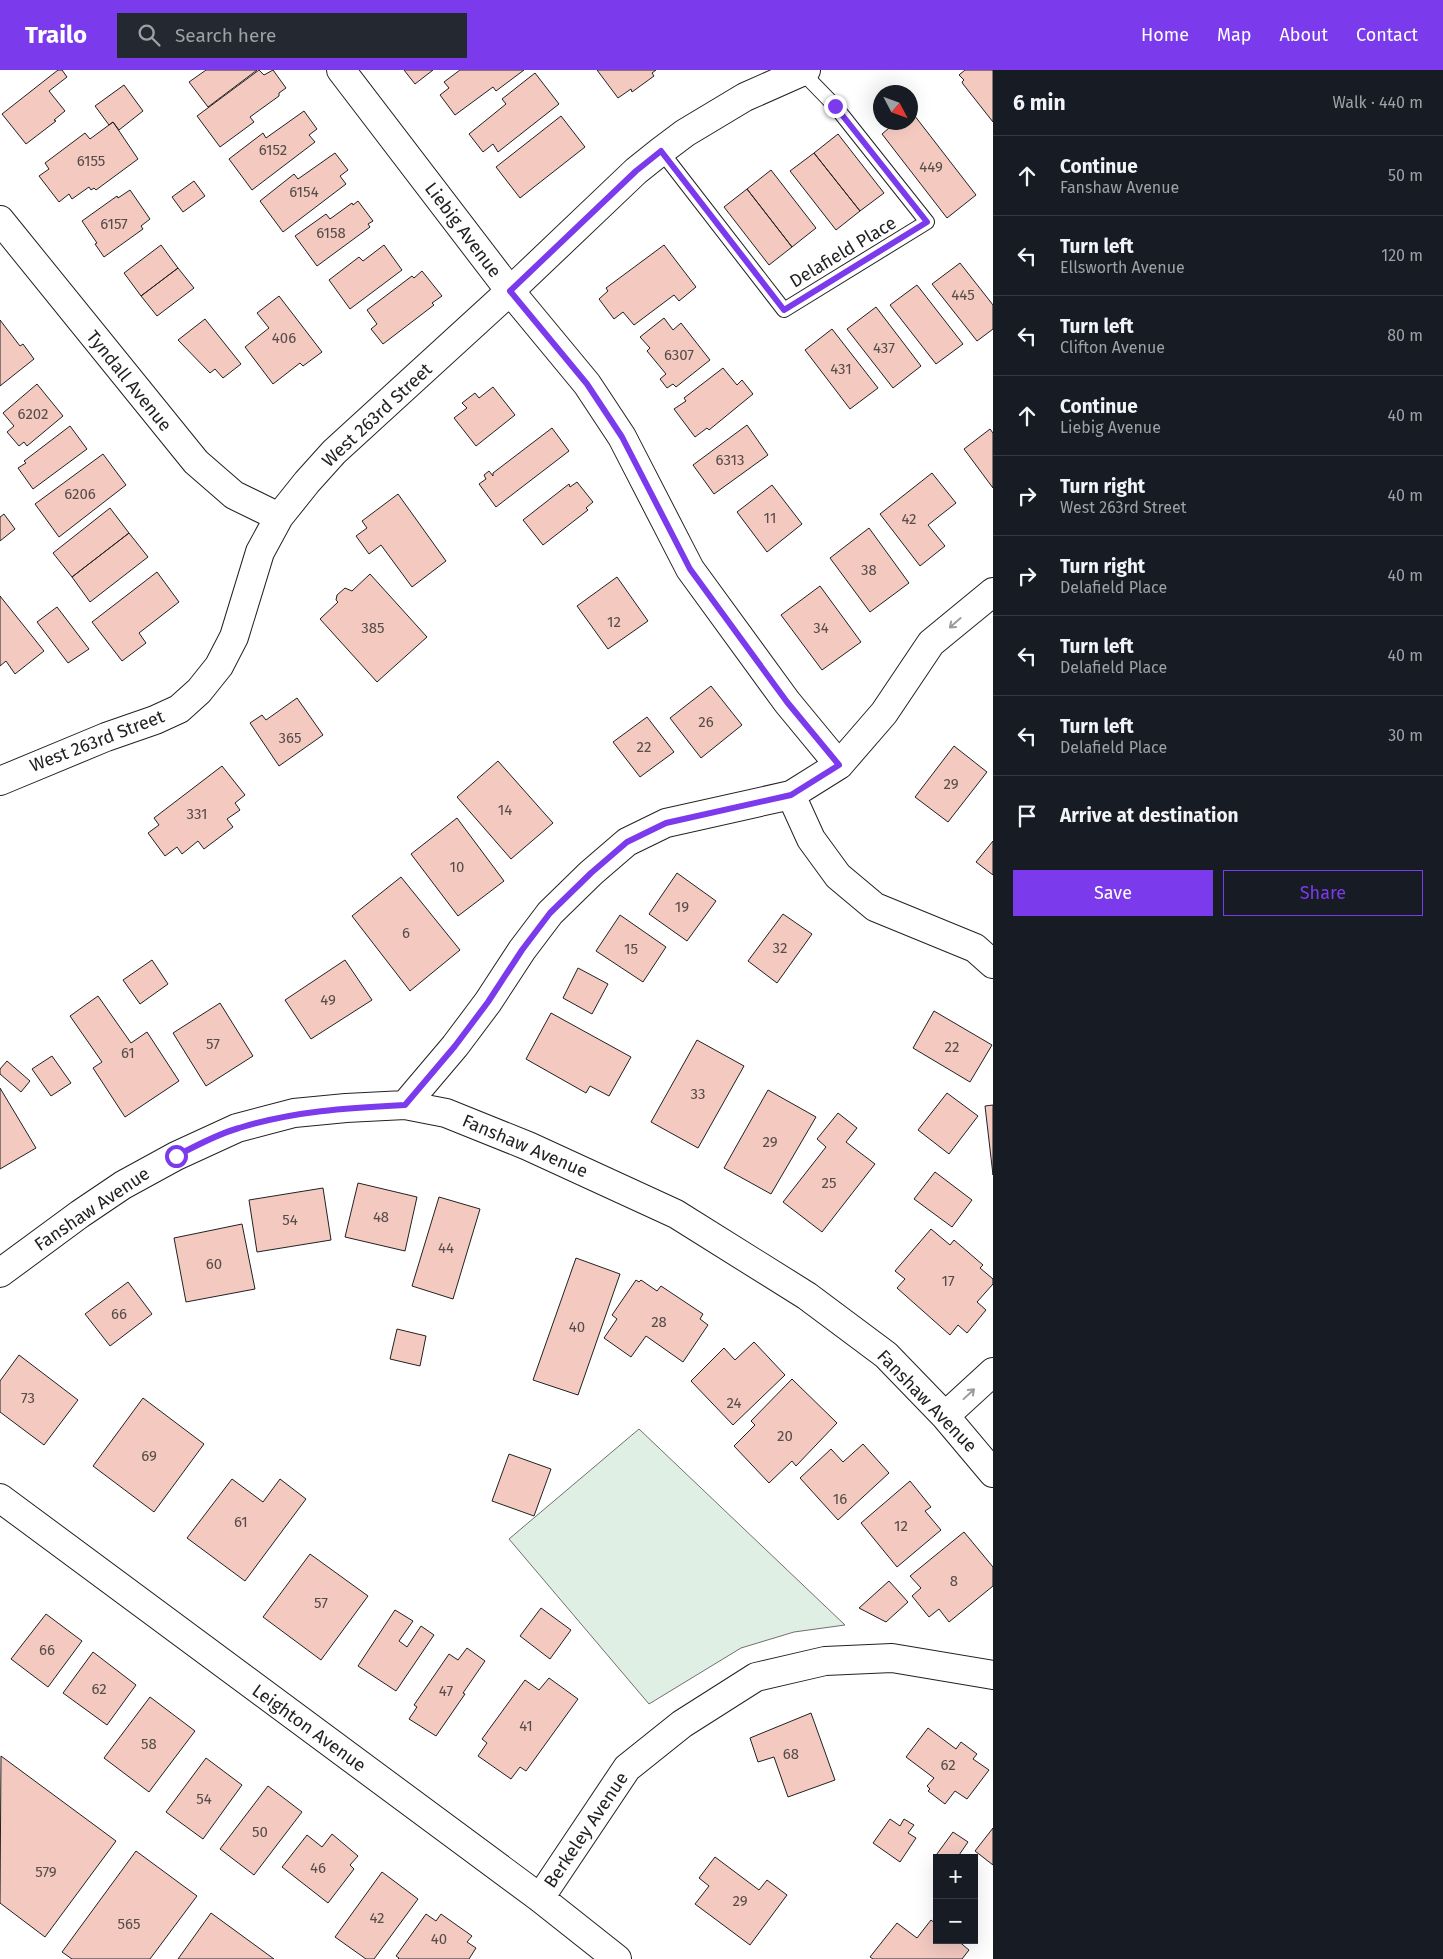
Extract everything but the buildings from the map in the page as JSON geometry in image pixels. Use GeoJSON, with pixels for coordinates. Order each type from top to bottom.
{"type":"FeatureCollection","features":[{"type":"Feature","properties":{"kind":"street","name":"Liebig Avenue"},"geometry":{"type":"LineString","coordinates":[[341,70],[510,291],[587,384],[622,437],[690,569],[787,702],[839,765]]}},
{"type":"Feature","properties":{"kind":"street","name":"West 263rd Street"},"geometry":{"type":"LineString","coordinates":[[0,781],[179,709],[199,690],[219,666],[234,637],[260,552],[279,517],[334,452],[510,291],[636,171],[685,133],[745,97],[803,71]]}},
{"type":"Feature","properties":{"kind":"street","name":"Tyndall Avenue"},"geometry":{"type":"LineString","coordinates":[[0,220],[196,462],[234,495],[279,517]]}},
{"type":"Feature","properties":{"kind":"street"},"geometry":{"type":"LineString","coordinates":[[405,1105],[455,1046],[550,913],[591,873],[627,842],[666,823],[791,795],[839,765],[884,713],[931,643],[993,592]]}},
{"type":"Feature","properties":{"kind":"street"},"geometry":{"type":"LineString","coordinates":[[791,795],[811,839],[838,876],[875,907],[975,948],[993,964]]}},
{"type":"Feature","properties":{"kind":"street","name":"Fanshaw Avenue"},"geometry":{"type":"LineString","coordinates":[[0,1273],[80,1214],[122,1186],[176,1156],[237,1128],[294,1113],[346,1108],[405,1105],[446,1113],[528,1146],[676,1214],[807,1296],[886,1356],[945,1416],[993,1472]]}},
{"type":"Feature","properties":{"kind":"street"},"geometry":{"type":"LineString","coordinates":[[945,1416],[993,1372]]}},
{"type":"Feature","properties":{"kind":"street","name":"Leighton Avenue"},"geometry":{"type":"LineString","coordinates":[[0,1498],[540,1898],[617,1959]]}},
{"type":"Feature","properties":{"kind":"street","name":"Berkeley Avenue"},"geometry":{"type":"LineString","coordinates":[[540,1898],[627,1768],[682,1724],[756,1677],[825,1661],[892,1658],[993,1675]]}},
{"type":"Feature","properties":{"kind":"lane","name":"Delafield Place"},"geometry":{"type":"LineString","coordinates":[[661,151],[784,310],[927,222],[835,106],[803,71]]}},
{"type":"Feature","properties":{"kind":"green space"},"geometry":{"type":"Polygon","coordinates":[[[639,1429],[845,1625],[794,1632],[741,1648],[649,1704],[509,1539],[639,1429]]]}},
{"type":"Feature","properties":{"kind":"route"},"geometry":{"type":"LineString","coordinates":[[176,1156],[237,1128],[294,1113],[405,1105],[455,1046],[550,913],[591,873],[627,842],[666,823],[791,795],[839,765],[787,702],[690,569],[622,437],[587,384],[510,291],[636,171],[661,151],[784,310],[927,222],[835,106]]}}]}
